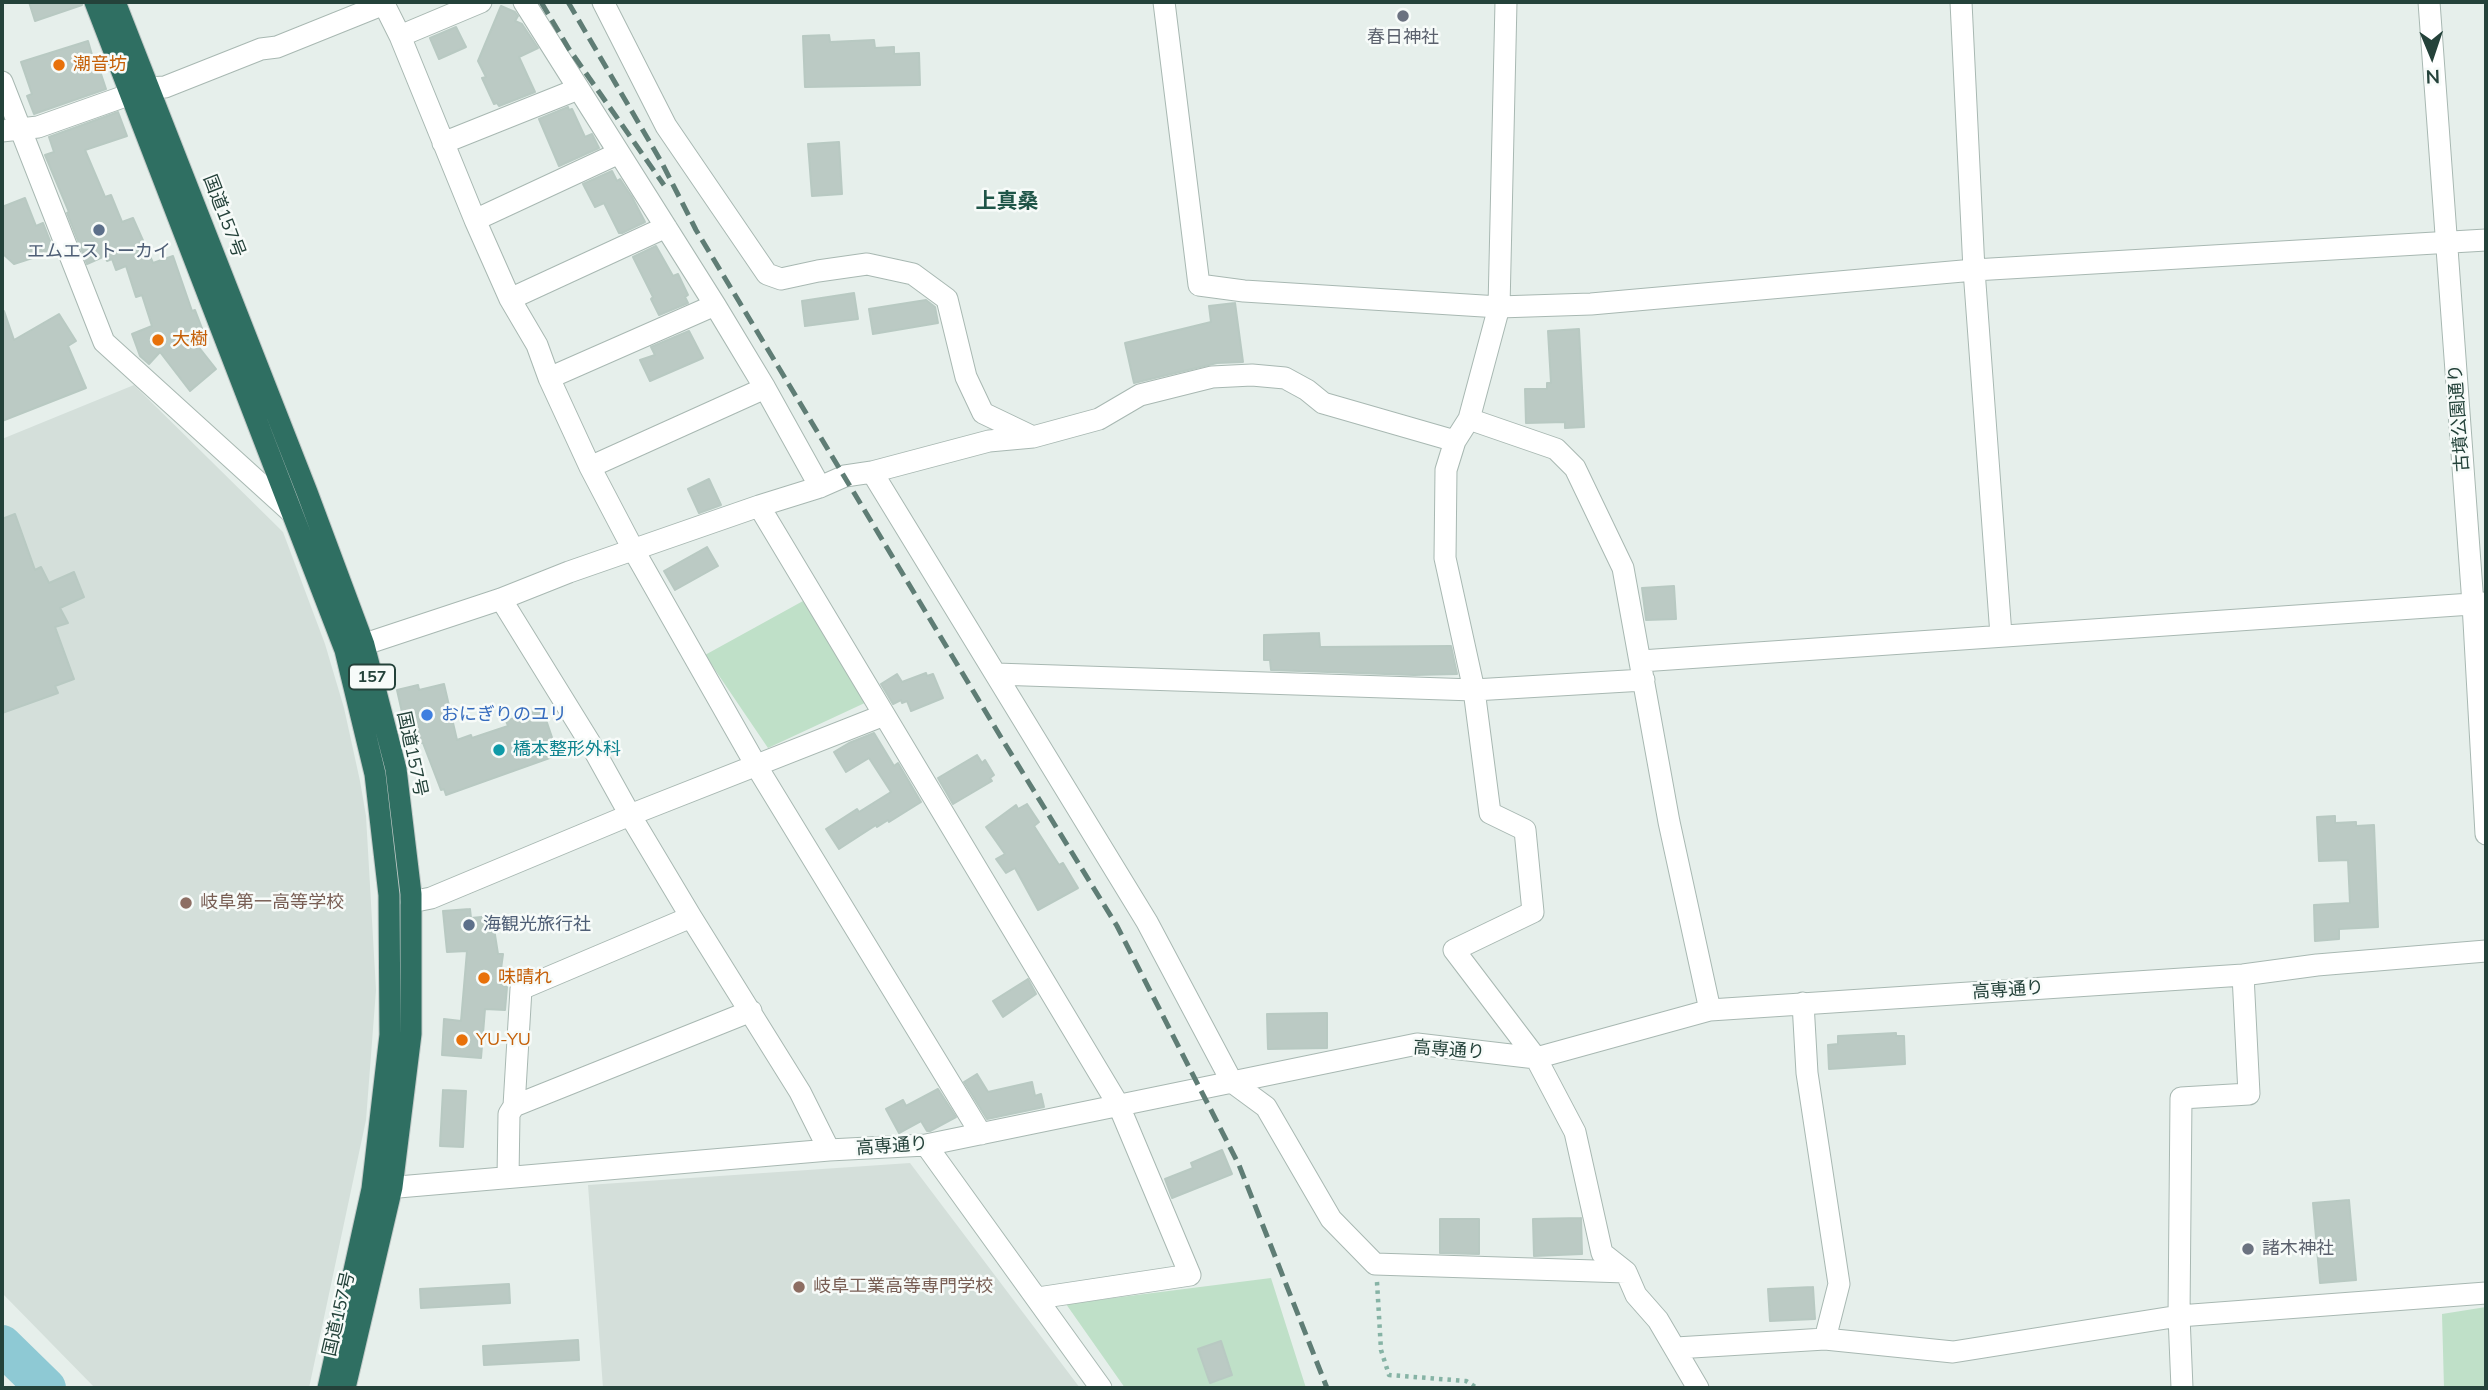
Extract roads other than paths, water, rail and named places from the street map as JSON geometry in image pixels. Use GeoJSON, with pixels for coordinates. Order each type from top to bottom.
{"type":"FeatureCollection","features":[{"type":"Feature","properties":{"kind":"highway","name":"国道157号"},"geometry":{"type":"LineString","coordinates":[[95,2],[140,91],[307,492],[354,648],[396,769],[411,902],[411,1034],[345,1388]]}},
{"type":"Feature","properties":{"kind":"highway","name":"国道157号"},"geometry":{"type":"LineString","coordinates":[[116,2],[140,91],[290,511],[354,648],[375,774],[389,895],[390,1035],[382,1188],[328,1388]]}},
{"type":"Feature","properties":{"kind":"street"},"geometry":{"type":"LineString","coordinates":[[400,36],[481,2]]}},
{"type":"Feature","properties":{"kind":"street"},"geometry":{"type":"LineString","coordinates":[[524,2],[715,305],[820,487]]}},
{"type":"Feature","properties":{"kind":"street"},"geometry":{"type":"LineString","coordinates":[[603,2],[666,126],[767,274],[781,279],[867,264],[913,274],[947,299],[966,377],[984,413],[1033,436]]}},
{"type":"Feature","properties":{"kind":"street"},"geometry":{"type":"LineString","coordinates":[[1164,2],[1199,285],[1244,291],[1499,307],[1591,304],[1974,270],[2486,240]]}},
{"type":"Feature","properties":{"kind":"street"},"geometry":{"type":"LineString","coordinates":[[1506,2],[1499,307],[1469,419],[1455,442],[1446,470],[1445,558],[1474,690],[1490,813],[1525,830],[1533,912],[1454,950],[1536,1058],[1575,1132],[1602,1253],[1626,1272],[1636,1295],[1651,1310],[1698,1388]]}},
{"type":"Feature","properties":{"kind":"street"},"geometry":{"type":"LineString","coordinates":[[1961,2],[1974,270],[2001,635]]}},
{"type":"Feature","properties":{"kind":"street","name":"古墳公園通り"},"geometry":{"type":"LineString","coordinates":[[2430,2],[2446,244],[2479,603],[2486,834]]}},
{"type":"Feature","properties":{"kind":"street"},"geometry":{"type":"LineString","coordinates":[[11,130],[38,127],[140,91],[166,87],[261,49],[277,47],[384,3],[510,299],[537,345],[549,379],[590,467],[633,549],[757,767],[981,1134]]}},
{"type":"Feature","properties":{"kind":"street"},"geometry":{"type":"LineString","coordinates":[[2,82],[11,130],[104,342],[290,511]]}},
{"type":"Feature","properties":{"kind":"street"},"geometry":{"type":"LineString","coordinates":[[443,143],[578,89]]}},
{"type":"Feature","properties":{"kind":"street"},"geometry":{"type":"LineString","coordinates":[[475,220],[619,153]]}},
{"type":"Feature","properties":{"kind":"street"},"geometry":{"type":"LineString","coordinates":[[510,299],[666,227]]}},
{"type":"Feature","properties":{"kind":"street"},"geometry":{"type":"LineString","coordinates":[[549,379],[715,305]]}},
{"type":"Feature","properties":{"kind":"street"},"geometry":{"type":"LineString","coordinates":[[354,648],[501,599],[633,549],[820,487],[845,476],[873,472],[989,441],[1033,436],[1099,419],[1140,396],[1212,377],[1252,375],[1285,378],[1323,403],[1455,442]]}},
{"type":"Feature","properties":{"kind":"street"},"geometry":{"type":"LineString","coordinates":[[590,467],[765,388]]}},
{"type":"Feature","properties":{"kind":"street"},"geometry":{"type":"LineString","coordinates":[[1469,419],[1556,449],[1575,468],[1623,568],[1670,822],[1710,1010]]}},
{"type":"Feature","properties":{"kind":"street"},"geometry":{"type":"LineString","coordinates":[[873,472],[1147,922],[1232,1082],[1266,1107],[1331,1220],[1375,1264],[1626,1272]]}},
{"type":"Feature","properties":{"kind":"street"},"geometry":{"type":"LineString","coordinates":[[758,506],[1119,1106],[1190,1275],[1038,1298]]}},
{"type":"Feature","properties":{"kind":"street"},"geometry":{"type":"LineString","coordinates":[[501,599],[590,743],[691,917],[800,1092],[829,1150]]}},
{"type":"Feature","properties":{"kind":"street"},"geometry":{"type":"LineString","coordinates":[[996,674],[1474,690],[2001,635],[2479,603]]}},
{"type":"Feature","properties":{"kind":"street"},"geometry":{"type":"LineString","coordinates":[[411,902],[431,898],[630,815],[884,715]]}},
{"type":"Feature","properties":{"kind":"street"},"geometry":{"type":"LineString","coordinates":[[508,1177],[509,1114],[514,1105],[521,989],[691,917]]}},
{"type":"Feature","properties":{"kind":"street","name":"高専通り"},"geometry":{"type":"LineString","coordinates":[[382,1188],[829,1150],[926,1145],[1417,1044],[1536,1058],[1710,1010],[2243,975],[2317,965],[2486,951]]}},
{"type":"Feature","properties":{"kind":"street"},"geometry":{"type":"LineString","coordinates":[[2182,1388],[2179,1316],[2181,1098],[2249,1094],[2243,975]]}},
{"type":"Feature","properties":{"kind":"street"},"geometry":{"type":"LineString","coordinates":[[1804,1003],[1807,1073],[1839,1284],[1825,1339]]}},
{"type":"Feature","properties":{"kind":"street"},"geometry":{"type":"LineString","coordinates":[[514,1105],[751,1011]]}},
{"type":"Feature","properties":{"kind":"street"},"geometry":{"type":"LineString","coordinates":[[926,1145],[1101,1388]]}},
{"type":"Feature","properties":{"kind":"street"},"geometry":{"type":"LineString","coordinates":[[1676,1348],[1825,1339],[1953,1352],[2179,1316],[2486,1293]]}},
{"type":"Feature","properties":{"kind":"waterway"},"geometry":{"type":"LineString","coordinates":[[2,1345],[46,1388]]}},
{"type":"Feature","properties":{"kind":"railway"},"geometry":{"type":"LineString","coordinates":[[541,2],[569,49],[664,185]]}},
{"type":"Feature","properties":{"kind":"railway"},"geometry":{"type":"LineString","coordinates":[[568,2],[662,163],[696,230],[1117,926],[1239,1165],[1327,1388]]}},
{"type":"Feature","properties":{"kind":"place","name":"春日神社"},"geometry":{"type":"Point","coordinates":[1403,16]}},
{"type":"Feature","properties":{"kind":"place","name":"潮音坊"},"geometry":{"type":"Point","coordinates":[59,65]}},
{"type":"Feature","properties":{"kind":"place","name":"エムエストーカイ"},"geometry":{"type":"Point","coordinates":[99,230]}},
{"type":"Feature","properties":{"kind":"place","name":"大樹"},"geometry":{"type":"Point","coordinates":[158,340]}},
{"type":"Feature","properties":{"kind":"place","name":"おにぎりのユリ"},"geometry":{"type":"Point","coordinates":[427,715]}},
{"type":"Feature","properties":{"kind":"place","name":"橋本整形外科"},"geometry":{"type":"Point","coordinates":[499,750]}},
{"type":"Feature","properties":{"kind":"place","name":"岐阜第一高等学校"},"geometry":{"type":"Point","coordinates":[186,903]}},
{"type":"Feature","properties":{"kind":"place","name":"海観光旅行社"},"geometry":{"type":"Point","coordinates":[469,925]}},
{"type":"Feature","properties":{"kind":"place","name":"味晴れ"},"geometry":{"type":"Point","coordinates":[484,978]}},
{"type":"Feature","properties":{"kind":"place","name":"YU-YU"},"geometry":{"type":"Point","coordinates":[462,1040]}},
{"type":"Feature","properties":{"kind":"place","name":"諸木神社"},"geometry":{"type":"Point","coordinates":[2248,1249]}},
{"type":"Feature","properties":{"kind":"place","name":"岐阜工業高等専門学校"},"geometry":{"type":"Point","coordinates":[799,1287]}},
{"type":"Feature","properties":{"kind":"district","name":"上真桑"},"geometry":{"type":"Point","coordinates":[1007,202]}}]}
